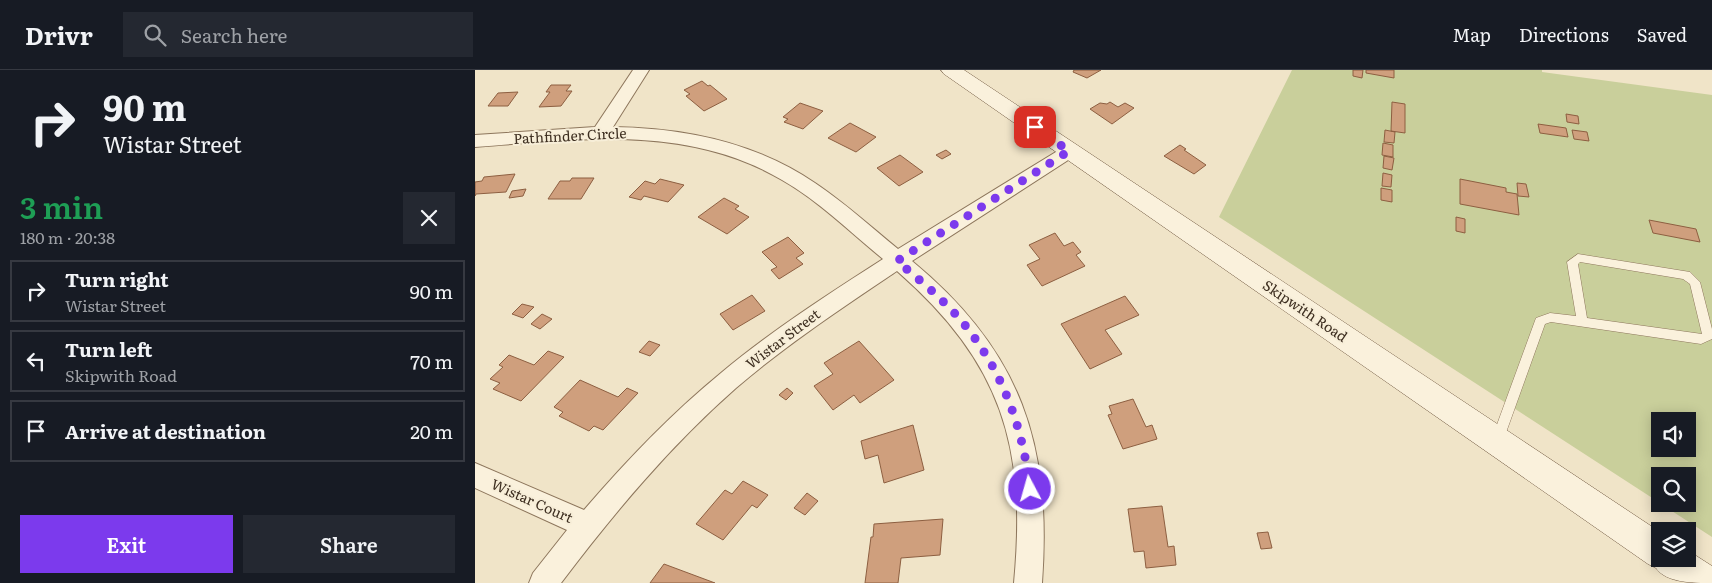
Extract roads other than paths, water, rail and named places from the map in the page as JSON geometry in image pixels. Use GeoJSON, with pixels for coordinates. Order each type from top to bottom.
{"type":"FeatureCollection","features":[{"type":"Feature","properties":{"kind":"main road","name":"Skipwith Road"},"geometry":{"type":"LineString","coordinates":[[951,70],[1651,546]]}},
{"type":"Feature","properties":{"kind":"main road"},"geometry":{"type":"LineString","coordinates":[[1682,567],[1706,583]]}},
{"type":"Feature","properties":{"kind":"street"},"geometry":{"type":"LineString","coordinates":[[601,132],[641,70]]}},
{"type":"Feature","properties":{"kind":"street","name":"Pathfinder Circle"},"geometry":{"type":"LineString","coordinates":[[475,141],[601,132],[652,134],[727,147],[763,161],[811,187],[923,283],[964,324],[996,370],[1015,415],[1026,454],[1032,507],[1028,583]]}},
{"type":"Feature","properties":{"kind":"street","name":"Wistar Street"},"geometry":{"type":"LineString","coordinates":[[543,583],[623,485],[668,437],[727,381],[773,344],[823,308],[1069,151]]}},
{"type":"Feature","properties":{"kind":"street","name":"Wistar Court"},"geometry":{"type":"LineString","coordinates":[[475,475],[588,526]]}},
{"type":"Feature","properties":{"kind":"lane"},"geometry":{"type":"LineString","coordinates":[[1497,441],[1540,321],[1550,316],[1582,321],[1701,339],[1708,336],[1695,282],[1687,275],[1578,258],[1572,262],[1582,321]]}}]}
